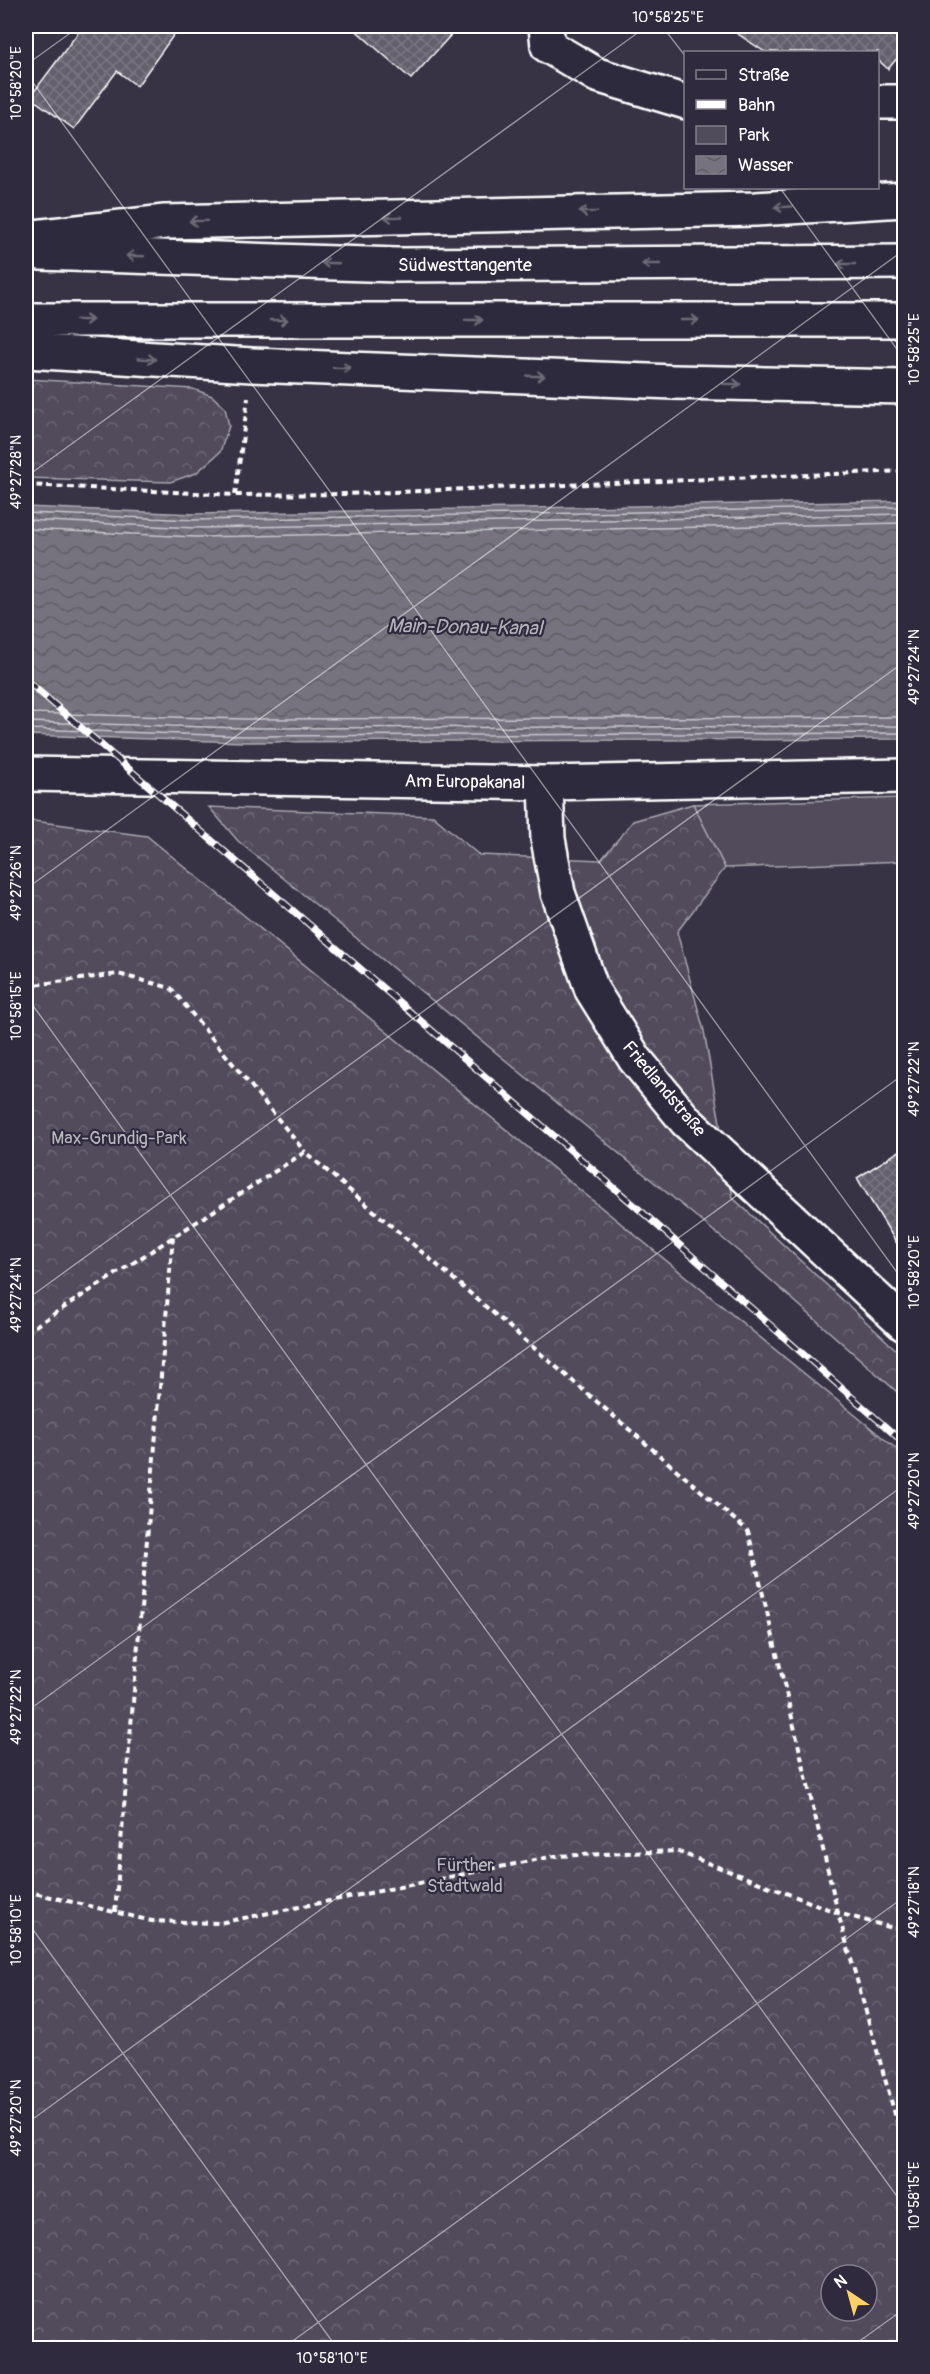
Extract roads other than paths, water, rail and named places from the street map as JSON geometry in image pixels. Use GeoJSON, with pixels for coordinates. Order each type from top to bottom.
{"type":"FeatureCollection","features":[{"type":"Feature","properties":{"kind":"main road"},"geometry":{"type":"LineString","coordinates":[[546,26],[549,46],[597,75],[684,101]]}},
{"type":"Feature","properties":{"kind":"main road"},"geometry":{"type":"LineString","coordinates":[[879,102],[904,102]]}},
{"type":"Feature","properties":{"kind":"main road"},"geometry":{"type":"LineString","coordinates":[[26,238],[165,222],[756,209],[904,200]]}},
{"type":"Feature","properties":{"kind":"main road","name":"Südwesttangente"},"geometry":{"type":"LineString","coordinates":[[26,252],[397,265],[904,262]]}},
{"type":"Feature","properties":{"kind":"main road"},"geometry":{"type":"LineString","coordinates":[[26,320],[904,320]]}},
{"type":"Feature","properties":{"kind":"main road"},"geometry":{"type":"LineString","coordinates":[[26,351],[252,365],[673,382],[904,387]]}},
{"type":"Feature","properties":{"kind":"main road","name":"Am Europakanal"},"geometry":{"type":"LineString","coordinates":[[26,774],[546,783],[904,776]]}},
{"type":"Feature","properties":{"kind":"main road","name":"Friedlandstraße"},"geometry":{"type":"LineString","coordinates":[[546,783],[548,839],[558,893],[592,990],[634,1059],[686,1121],[904,1324]]}},
{"type":"Feature","properties":{"kind":"water","name":"Main-Donau-Kanal"},"geometry":{"type":"Polygon","coordinates":[[[904,501],[904,739],[243,742],[26,735],[26,507],[195,514],[904,501]]]}},
{"type":"Feature","properties":{"kind":"railway"},"geometry":{"type":"LineString","coordinates":[[26,680],[641,1211],[904,1443]]}},
{"type":"Feature","properties":{"kind":"park label","name":"Max-Grundig-Park"},"geometry":{"type":"Point","coordinates":[119,1138]}},
{"type":"Feature","properties":{"kind":"park label","name":"Fürther Stadtwald"},"geometry":{"type":"Point","coordinates":[465,1875]}}]}
